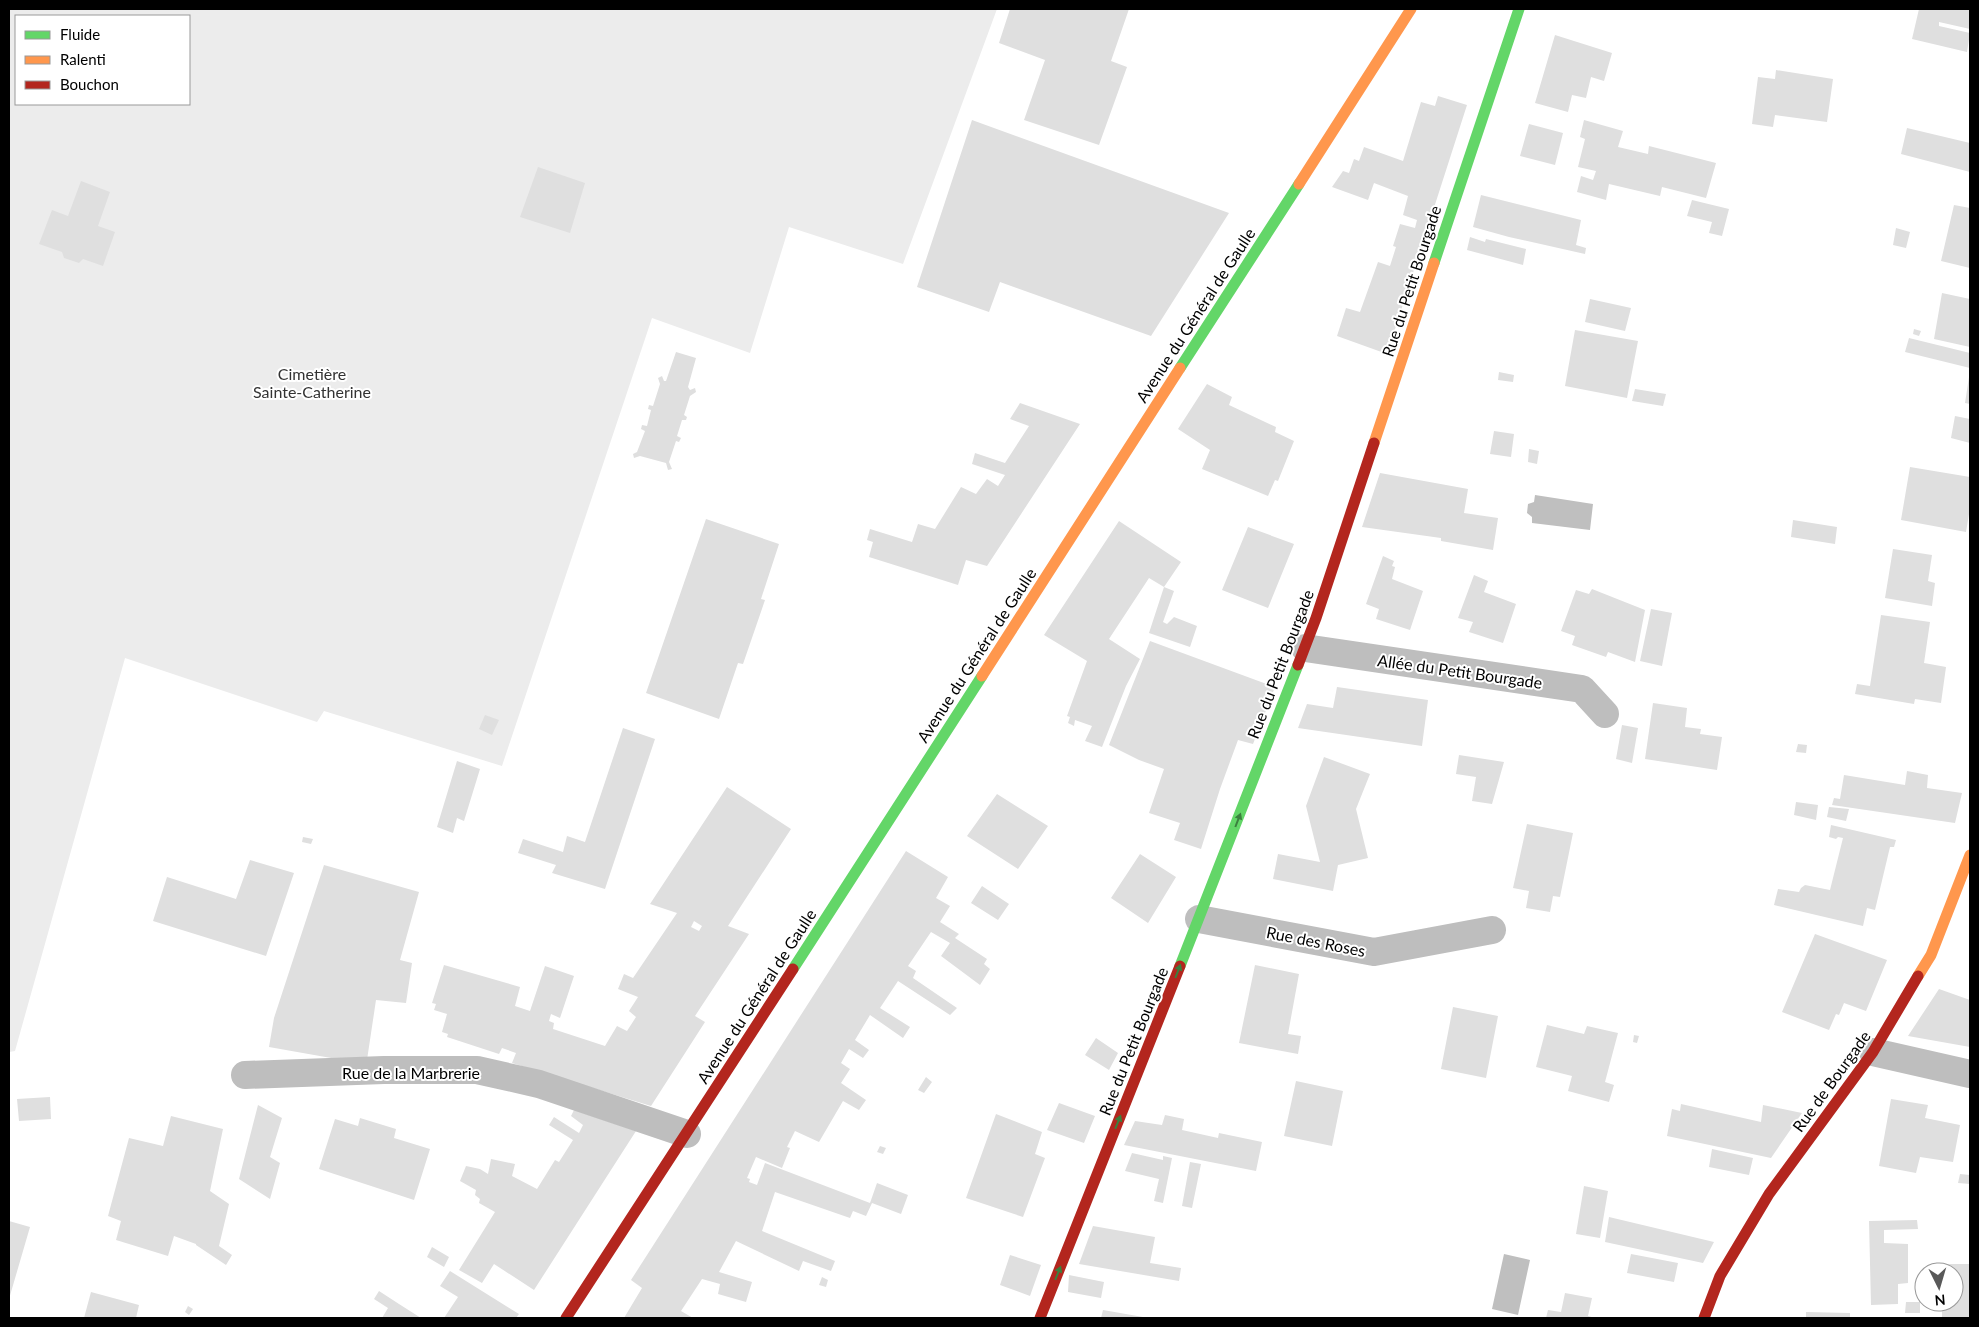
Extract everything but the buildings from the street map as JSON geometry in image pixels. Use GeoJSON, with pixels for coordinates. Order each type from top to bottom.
{"type":"FeatureCollection","features":[{"type":"Feature","properties":{"kind":"street","name":"Avenue du Général de Gaulle"},"geometry":{"type":"LineString","coordinates":[[566,1318],[687,1134],[1411,9]]}},
{"type":"Feature","properties":{"kind":"street","name":"Rue du Petit Bourgade"},"geometry":{"type":"LineString","coordinates":[[1040,1318],[1305,648],[1519,9]]}},
{"type":"Feature","properties":{"kind":"street","name":"Allée du Petit Bourgade"},"geometry":{"type":"LineString","coordinates":[[1305,648],[1582,689],[1605,714]]}},
{"type":"Feature","properties":{"kind":"street","name":"Rue de Bourgade"},"geometry":{"type":"LineString","coordinates":[[1704,1318],[1720,1276],[1769,1194],[1873,1052],[1931,955],[1970,855]]}},
{"type":"Feature","properties":{"kind":"street","name":"Rue des Roses"},"geometry":{"type":"LineString","coordinates":[[1199,919],[1374,952],[1492,930]]}},
{"type":"Feature","properties":{"kind":"street"},"geometry":{"type":"LineString","coordinates":[[1873,1052],[1970,1074]]}},
{"type":"Feature","properties":{"kind":"street","name":"Rue de la Marbrerie"},"geometry":{"type":"LineString","coordinates":[[245,1075],[384,1070],[477,1070],[539,1084],[687,1134]]}},
{"type":"Feature","properties":{"kind":"green space","name":"Cimetière Sainte-Catherine"},"geometry":{"type":"Polygon","coordinates":[[[9,9],[997,9],[903,264],[789,227],[750,353],[652,318],[502,766],[324,711],[317,722],[125,658],[15,1051],[9,1052],[9,9]]]}},
{"type":"Feature","properties":{"kind":"shaded area"},"geometry":{"type":"Polygon","coordinates":[[[1535,495],[1593,504],[1590,530],[1532,523],[1532,517],[1527,513],[1528,504],[1534,502],[1535,495]]]}},
{"type":"Feature","properties":{"kind":"shaded area"},"geometry":{"type":"Polygon","coordinates":[[[1504,1254],[1530,1260],[1518,1315],[1492,1309],[1504,1254]]]}},
{"type":"Feature","properties":{"kind":"traffic: fast"},"geometry":{"type":"LineString","coordinates":[[1434,263],[1519,9]]}},
{"type":"Feature","properties":{"kind":"traffic: fast"},"geometry":{"type":"LineString","coordinates":[[1180,368],[1299,184]]}},
{"type":"Feature","properties":{"kind":"traffic: fast"},"geometry":{"type":"LineString","coordinates":[[1180,966],[1298,665]]}},
{"type":"Feature","properties":{"kind":"traffic: fast"},"geometry":{"type":"LineString","coordinates":[[793,969],[982,676]]}},
{"type":"Feature","properties":{"kind":"traffic: slow"},"geometry":{"type":"LineString","coordinates":[[1299,184],[1411,9]]}},
{"type":"Feature","properties":{"kind":"traffic: slow"},"geometry":{"type":"LineString","coordinates":[[1374,443],[1434,263]]}},
{"type":"Feature","properties":{"kind":"traffic: slow"},"geometry":{"type":"LineString","coordinates":[[982,676],[1180,368]]}},
{"type":"Feature","properties":{"kind":"traffic: slow"},"geometry":{"type":"LineString","coordinates":[[1918,976],[1931,955],[1970,855]]}},
{"type":"Feature","properties":{"kind":"traffic: jam"},"geometry":{"type":"LineString","coordinates":[[1298,665],[1316,618],[1374,443]]}},
{"type":"Feature","properties":{"kind":"traffic: jam"},"geometry":{"type":"LineString","coordinates":[[1040,1318],[1180,966]]}},
{"type":"Feature","properties":{"kind":"traffic: jam"},"geometry":{"type":"LineString","coordinates":[[566,1318],[793,969]]}},
{"type":"Feature","properties":{"kind":"traffic: jam"},"geometry":{"type":"LineString","coordinates":[[1704,1318],[1720,1276],[1769,1194],[1873,1052],[1918,976]]}}]}
